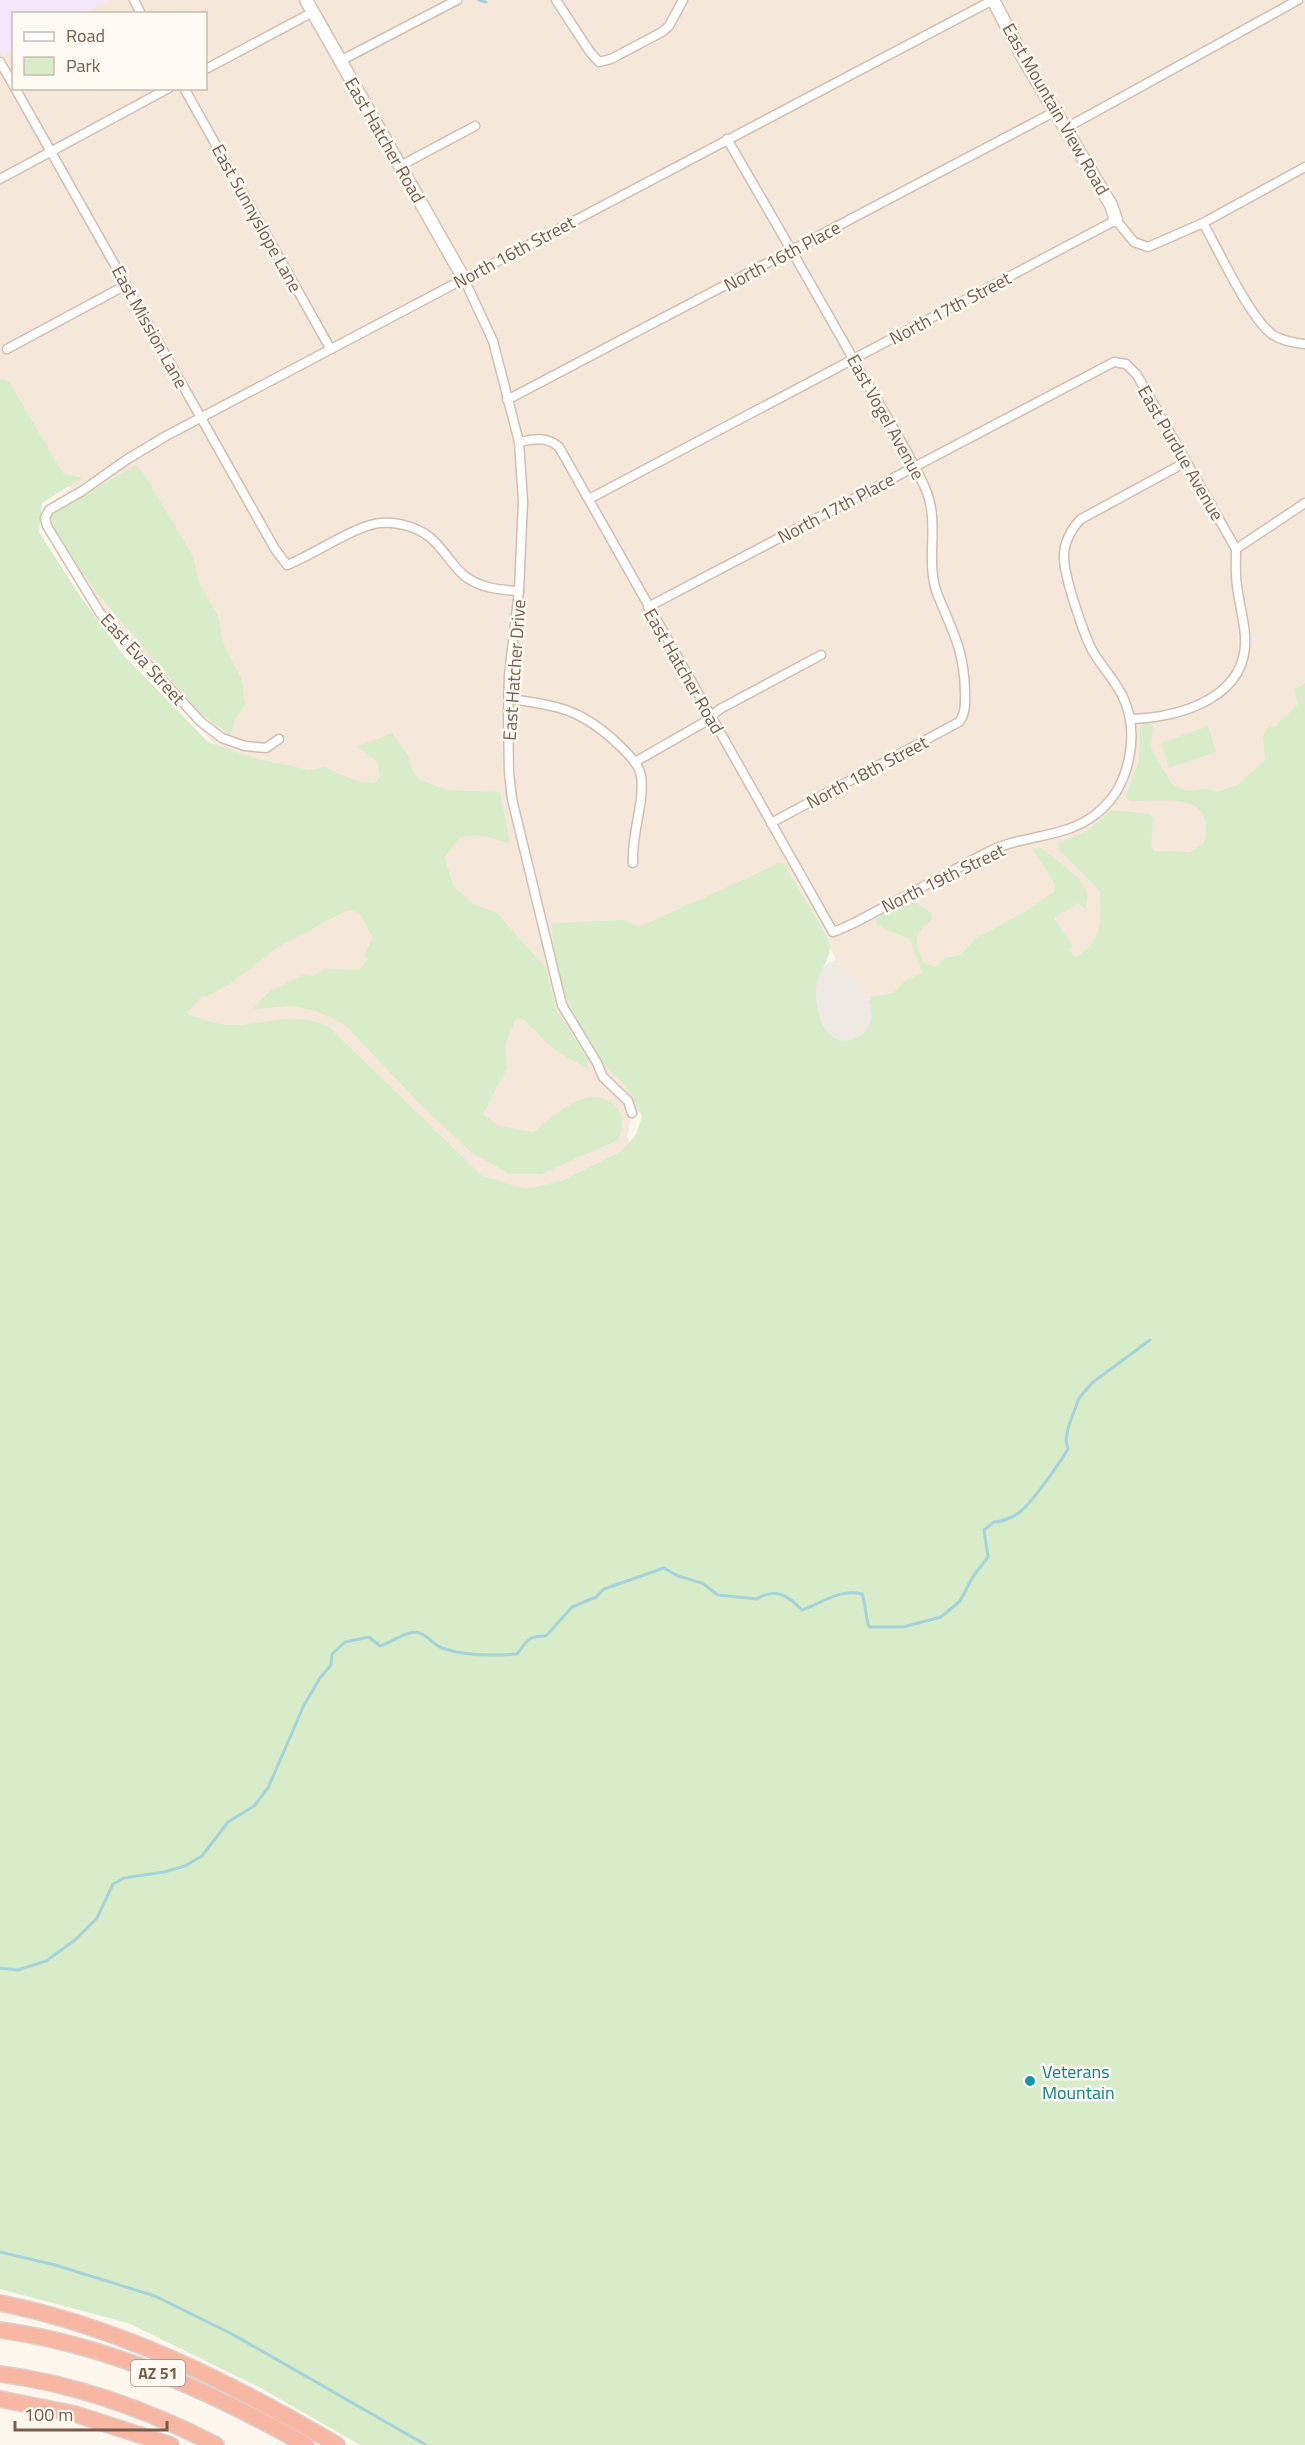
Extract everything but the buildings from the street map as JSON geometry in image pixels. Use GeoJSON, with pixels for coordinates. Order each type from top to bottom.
{"type":"FeatureCollection","features":[{"type":"Feature","properties":{"kind":"highway"},"geometry":{"type":"LineString","coordinates":[[0,2303],[81,2325],[170,2357],[231,2386],[337,2445]]}},
{"type":"Feature","properties":{"kind":"highway","name":"AZ 51"},"geometry":{"type":"LineString","coordinates":[[0,2330],[60,2341],[160,2374],[222,2400],[306,2445]]}},
{"type":"Feature","properties":{"kind":"highway","name":"AZ 51"},"geometry":{"type":"LineString","coordinates":[[0,2374],[70,2388],[135,2408],[216,2445]]}},
{"type":"Feature","properties":{"kind":"highway"},"geometry":{"type":"LineString","coordinates":[[0,2399],[75,2414],[171,2445]]}},
{"type":"Feature","properties":{"kind":"street","name":"East Hatcher Road"},"geometry":{"type":"LineString","coordinates":[[306,0],[464,279]]}},
{"type":"Feature","properties":{"kind":"street"},"geometry":{"type":"LineString","coordinates":[[340,62],[457,0]]}},
{"type":"Feature","properties":{"kind":"street"},"geometry":{"type":"LineString","coordinates":[[556,0],[599,62],[611,59],[662,32],[669,26],[683,0]]}},
{"type":"Feature","properties":{"kind":"street","name":"East Mountain View Road"},"geometry":{"type":"LineString","coordinates":[[993,0],[1026,61],[1111,204],[1116,220]]}},
{"type":"Feature","properties":{"kind":"street","name":"North 16th Street"},"geometry":{"type":"LineString","coordinates":[[45,518],[49,510],[82,491],[139,452],[201,417],[993,0]]}},
{"type":"Feature","properties":{"kind":"street"},"geometry":{"type":"LineString","coordinates":[[1066,128],[1298,0]]}},
{"type":"Feature","properties":{"kind":"street"},"geometry":{"type":"LineString","coordinates":[[207,68],[313,12]]}},
{"type":"Feature","properties":{"kind":"street","name":"East Mission Lane"},"geometry":{"type":"LineString","coordinates":[[0,62],[12,83]]}},
{"type":"Feature","properties":{"kind":"street","name":"East Mission Lane"},"geometry":{"type":"LineString","coordinates":[[16,90],[275,549],[287,564],[363,527],[379,523],[393,523],[413,528],[434,540],[465,576],[484,587],[519,591]]}},
{"type":"Feature","properties":{"kind":"street"},"geometry":{"type":"LineString","coordinates":[[0,179],[165,90]]}},
{"type":"Feature","properties":{"kind":"street","name":"East Sunnyslope Lane"},"geometry":{"type":"LineString","coordinates":[[185,90],[330,348]]}},
{"type":"Feature","properties":{"kind":"street","name":"North 16th Place"},"geometry":{"type":"LineString","coordinates":[[507,400],[1056,111]]}},
{"type":"Feature","properties":{"kind":"street"},"geometry":{"type":"LineString","coordinates":[[400,166],[475,126]]}},
{"type":"Feature","properties":{"kind":"street","name":"East Vogel Avenue"},"geometry":{"type":"LineString","coordinates":[[727,139],[854,358],[914,467],[931,503],[932,571],[936,591],[953,628],[964,668],[965,705],[962,719]]}},
{"type":"Feature","properties":{"kind":"street"},"geometry":{"type":"LineString","coordinates":[[1116,220],[1134,242],[1148,247],[1203,223],[1305,167]]}},
{"type":"Feature","properties":{"kind":"street","name":"North 17th Street"},"geometry":{"type":"LineString","coordinates":[[589,499],[1116,220]]}},
{"type":"Feature","properties":{"kind":"street"},"geometry":{"type":"LineString","coordinates":[[1203,223],[1234,279],[1264,326],[1281,338],[1305,344]]}},
{"type":"Feature","properties":{"kind":"street","name":"East Hatcher Drive"},"geometry":{"type":"LineString","coordinates":[[464,279],[493,341],[519,442],[523,501],[519,591],[509,699],[509,773],[512,799],[562,1005],[603,1077],[628,1101],[632,1113]]}},
{"type":"Feature","properties":{"kind":"street"},"geometry":{"type":"LineString","coordinates":[[7,349],[126,285]]}},
{"type":"Feature","properties":{"kind":"street","name":"North 17th Place"},"geometry":{"type":"LineString","coordinates":[[648,607],[1104,366],[1122,362]]}},
{"type":"Feature","properties":{"kind":"street","name":"East Purdue Avenue"},"geometry":{"type":"LineString","coordinates":[[1122,362],[1132,368],[1137,375],[1236,549]]}},
{"type":"Feature","properties":{"kind":"street","name":"East Hatcher Road"},"geometry":{"type":"LineString","coordinates":[[519,442],[539,438],[551,440],[559,447],[833,932]]}},
{"type":"Feature","properties":{"kind":"street"},"geometry":{"type":"LineString","coordinates":[[1186,462],[1081,519],[1074,526],[1065,546],[1064,559],[1085,635],[1093,652],[1123,696],[1132,719],[1158,718],[1183,712],[1211,699],[1229,684],[1240,665],[1245,646],[1237,586],[1236,549],[1305,503]]}},
{"type":"Feature","properties":{"kind":"street","name":"East Eva Street"},"geometry":{"type":"LineString","coordinates":[[45,518],[56,543],[100,614],[201,722],[222,738],[245,746],[266,748],[279,739]]}},
{"type":"Feature","properties":{"kind":"street"},"geometry":{"type":"LineString","coordinates":[[635,762],[720,709],[821,655]]}},
{"type":"Feature","properties":{"kind":"street"},"geometry":{"type":"LineString","coordinates":[[509,699],[553,705],[570,710],[611,737],[635,762],[641,775],[641,790],[632,846],[633,864]]}},
{"type":"Feature","properties":{"kind":"street","name":"North 18th Street"},"geometry":{"type":"LineString","coordinates":[[771,823],[954,726],[962,719]]}},
{"type":"Feature","properties":{"kind":"street","name":"North 19th Street"},"geometry":{"type":"LineString","coordinates":[[833,932],[993,849],[1071,830],[1087,821],[1109,803],[1124,777],[1129,757],[1132,719]]}},
{"type":"Feature","properties":{"kind":"shaded area"},"geometry":{"type":"Polygon","coordinates":[[[0,0],[1305,0],[1305,710],[1216,861],[1111,925],[1076,966],[949,974],[894,995],[868,999],[853,972],[845,975],[785,869],[652,1104],[632,1114],[627,1137],[630,1141],[629,1154],[378,1360],[166,989],[331,799],[220,750],[118,643],[80,591],[68,560],[41,519],[44,507],[70,489],[4,407],[0,409],[0,0]]]}},
{"type":"Feature","properties":{"kind":"shaded area"},"geometry":{"type":"Polygon","coordinates":[[[0,0],[109,0],[86,12],[12,12],[12,51],[3,56],[0,50],[0,0]]]}},
{"type":"Feature","properties":{"kind":"shaded area"},"geometry":{"type":"Polygon","coordinates":[[[837,959],[845,975],[853,972],[887,1034],[838,1060],[794,981],[837,959]]]}},
{"type":"Feature","properties":{"kind":"green space"},"geometry":{"type":"Polygon","coordinates":[[[2,379],[9,382],[63,473],[82,478],[42,503],[39,532],[80,596],[124,656],[208,742],[257,759],[309,770],[324,767],[359,782],[374,783],[380,777],[377,761],[357,747],[392,733],[408,755],[414,774],[421,780],[447,790],[500,792],[510,843],[479,835],[460,837],[445,857],[453,886],[473,904],[497,913],[545,967],[557,1011],[588,1059],[588,1069],[556,1051],[524,1020],[516,1018],[505,1044],[507,1069],[483,1114],[498,1126],[534,1132],[572,1104],[594,1097],[605,1099],[621,1114],[622,1126],[618,1140],[541,1174],[509,1174],[471,1152],[422,1106],[344,1024],[316,1011],[292,1006],[253,1009],[269,992],[303,975],[311,976],[325,969],[359,970],[368,959],[364,955],[373,938],[360,913],[348,910],[281,945],[230,984],[203,996],[187,1012],[189,1015],[226,1025],[304,1019],[329,1027],[482,1176],[526,1189],[562,1181],[622,1151],[636,1134],[642,1116],[626,1086],[605,1067],[583,1031],[558,981],[551,923],[623,920],[640,927],[777,863],[784,864],[828,940],[829,954],[819,975],[816,988],[819,1017],[832,1037],[850,1040],[859,1037],[870,1023],[872,1013],[869,1002],[871,997],[893,993],[906,980],[922,973],[910,939],[877,925],[876,918],[911,899],[931,913],[932,919],[918,934],[917,943],[923,962],[935,967],[945,958],[960,955],[976,938],[1023,913],[1054,892],[1055,884],[1032,849],[1039,847],[1067,868],[1085,888],[1086,909],[1078,903],[1054,918],[1073,947],[1069,949],[1075,958],[1096,937],[1100,921],[1100,891],[1059,850],[1058,843],[1089,830],[1111,810],[1150,814],[1153,818],[1151,847],[1154,851],[1190,852],[1204,843],[1206,826],[1203,814],[1196,807],[1186,802],[1131,801],[1125,797],[1139,761],[1140,727],[1146,723],[1153,725],[1151,748],[1171,783],[1187,791],[1209,789],[1217,792],[1238,785],[1265,760],[1263,736],[1269,726],[1274,727],[1298,704],[1295,689],[1305,683],[1305,2445],[360,2445],[259,2387],[128,2323],[0,2289],[0,381],[2,379]]]}},
{"type":"Feature","properties":{"kind":"green space"},"geometry":{"type":"Polygon","coordinates":[[[135,465],[142,471],[193,556],[198,580],[218,616],[224,646],[242,680],[245,705],[236,717],[230,735],[198,711],[95,590],[63,546],[50,516],[135,465]]]}},
{"type":"Feature","properties":{"kind":"green space"},"geometry":{"type":"Polygon","coordinates":[[[1208,726],[1216,752],[1169,768],[1161,743],[1208,726]]]}},
{"type":"Feature","properties":{"kind":"waterway"},"geometry":{"type":"LineString","coordinates":[[479,0],[486,2]]}},
{"type":"Feature","properties":{"kind":"waterway"},"geometry":{"type":"LineString","coordinates":[[0,1968],[18,1970],[46,1961],[75,1940],[97,1918],[113,1884],[124,1878],[164,1872],[185,1866],[202,1856],[228,1822],[254,1806],[268,1788],[304,1705],[320,1678],[331,1665],[332,1654],[345,1642],[369,1637],[380,1646],[402,1635],[415,1632],[442,1648],[460,1653],[517,1654],[529,1640],[546,1636],[572,1607],[596,1597],[604,1589],[664,1568],[678,1576],[702,1583],[718,1595],[757,1599],[764,1595],[776,1594],[787,1597],[802,1610],[831,1597],[846,1593],[862,1594],[869,1627],[903,1627],[941,1617],[960,1601],[972,1578],[988,1557],[984,1530],[994,1522],[1008,1519],[1021,1511],[1039,1491],[1068,1449],[1066,1440],[1068,1428],[1079,1398],[1092,1383],[1150,1340]]}},
{"type":"Feature","properties":{"kind":"waterway"},"geometry":{"type":"LineString","coordinates":[[0,2252],[55,2265],[155,2296],[232,2334],[426,2445]]}},
{"type":"Feature","properties":{"kind":"place","name":"Veterans Mountain"},"geometry":{"type":"Point","coordinates":[1030,2081]}}]}
